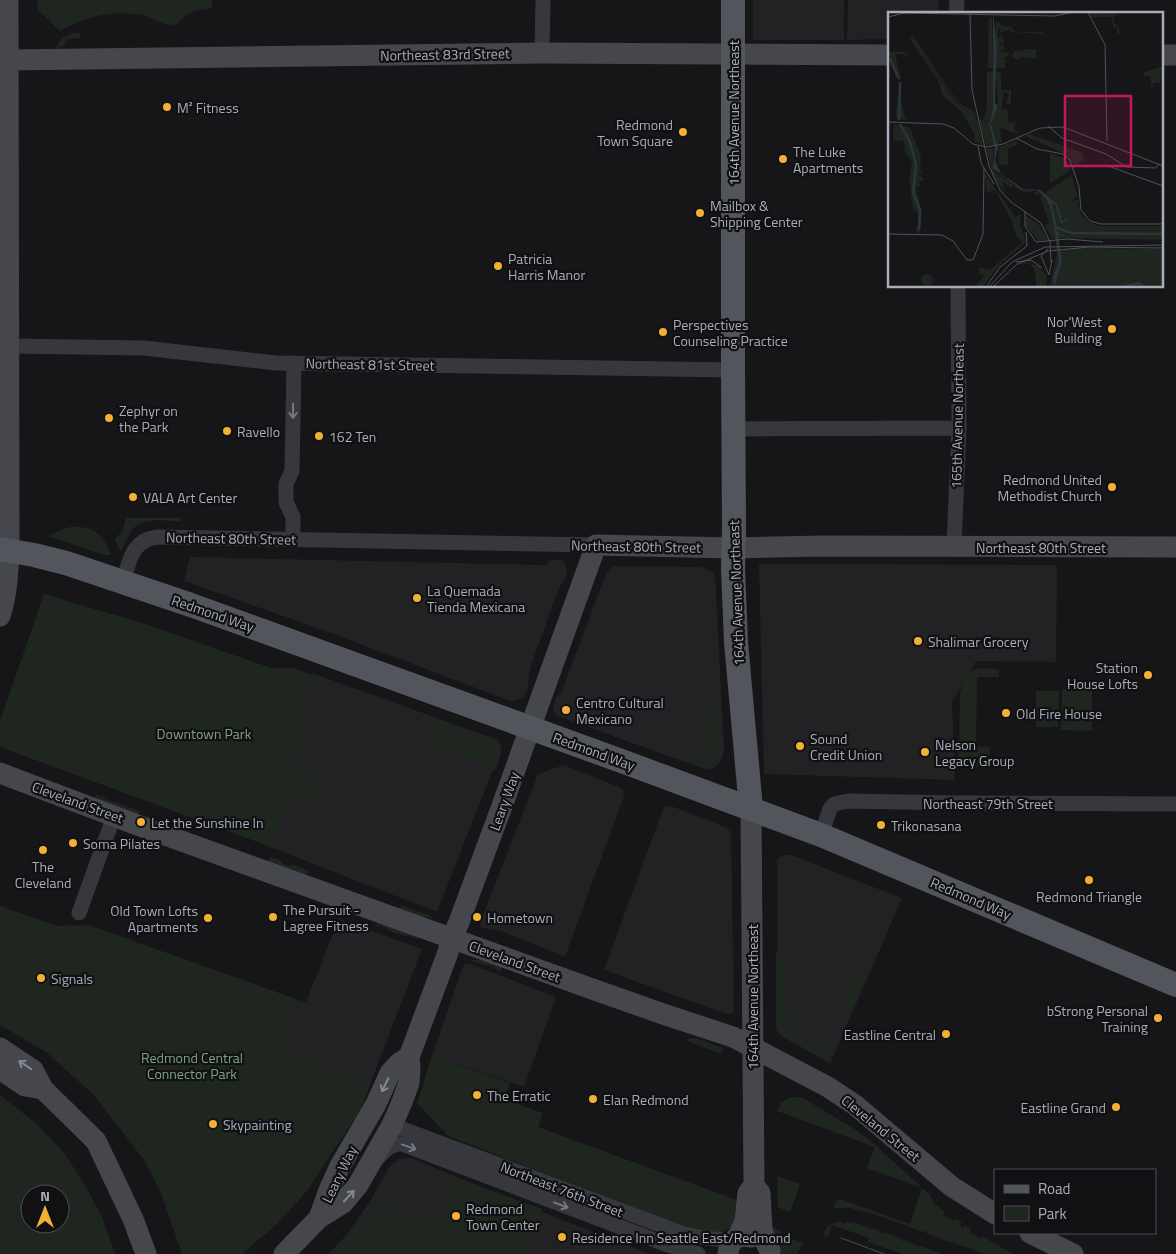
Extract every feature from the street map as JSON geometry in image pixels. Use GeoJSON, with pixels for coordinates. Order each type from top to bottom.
{"type":"FeatureCollection","features":[{"type":"Feature","properties":{"kind":"main road","name":"164th Avenue Northeast"},"geometry":{"type":"LineString","coordinates":[[733,0],[733,569],[735,634],[751,809]]}},
{"type":"Feature","properties":{"kind":"main road","name":"Redmond Way"},"geometry":{"type":"LineString","coordinates":[[5,550],[58,561],[242,623],[821,834],[1176,985]]}},
{"type":"Feature","properties":{"kind":"street"},"geometry":{"type":"LineString","coordinates":[[0,616],[7,580],[5,550],[9,346],[4,60],[8,0]]}},
{"type":"Feature","properties":{"kind":"street"},"geometry":{"type":"LineString","coordinates":[[542,54],[543,0]]}},
{"type":"Feature","properties":{"kind":"street","name":"Northeast 83rd Street"},"geometry":{"type":"LineString","coordinates":[[4,60],[542,54],[888,55]]}},
{"type":"Feature","properties":{"kind":"street","name":"165th Avenue Northeast"},"geometry":{"type":"LineString","coordinates":[[954,546],[959,428],[958,288]]}},
{"type":"Feature","properties":{"kind":"street","name":"Northeast 81st Street"},"geometry":{"type":"LineString","coordinates":[[9,346],[144,348],[276,363],[733,370]]}},
{"type":"Feature","properties":{"kind":"street"},"geometry":{"type":"LineString","coordinates":[[293,539],[293,517],[286,502],[286,484],[292,471],[294,363]]}},
{"type":"Feature","properties":{"kind":"street"},"geometry":{"type":"LineString","coordinates":[[733,429],[959,428]]}},
{"type":"Feature","properties":{"kind":"street","name":"Northeast 80th Street"},"geometry":{"type":"LineString","coordinates":[[124,582],[134,550],[147,539],[162,537],[734,548],[954,546],[1176,547]]}},
{"type":"Feature","properties":{"kind":"street","name":"Leary Way"},"geometry":{"type":"LineString","coordinates":[[284,1254],[319,1218],[343,1203],[352,1194],[370,1166],[392,1125],[409,1083],[409,1057],[596,545]]}},
{"type":"Feature","properties":{"kind":"street","name":"Cleveland Street"},"geometry":{"type":"LineString","coordinates":[[0,773],[452,938],[733,1037],[822,1084],[855,1105],[950,1186],[994,1213]]}},
{"type":"Feature","properties":{"kind":"street","name":"Northeast 79th Street"},"geometry":{"type":"LineString","coordinates":[[821,834],[834,804],[848,801],[1176,804]]}},
{"type":"Feature","properties":{"kind":"street","name":"164th Avenue Northeast"},"geometry":{"type":"LineString","coordinates":[[751,809],[754,1185],[760,1193],[762,1229],[765,1241],[771,1252]]}},
{"type":"Feature","properties":{"kind":"street"},"geometry":{"type":"LineString","coordinates":[[79,913],[114,816]]}},
{"type":"Feature","properties":{"kind":"street"},"geometry":{"type":"LineString","coordinates":[[0,1048],[33,1070],[43,1088],[96,1141],[133,1219],[146,1254]]}},
{"type":"Feature","properties":{"kind":"street","name":"Leary Way"},"geometry":{"type":"LineString","coordinates":[[319,1218],[340,1166],[376,1104],[390,1073],[409,1057]]}},
{"type":"Feature","properties":{"kind":"street"},"geometry":{"type":"LineString","coordinates":[[0,1069],[25,1086],[43,1088]]}},
{"type":"Feature","properties":{"kind":"street"},"geometry":{"type":"LineString","coordinates":[[329,1190],[347,1170],[373,1131],[378,1126],[392,1125]]}},
{"type":"Feature","properties":{"kind":"street","name":"Northeast 76th Street"},"geometry":{"type":"LineString","coordinates":[[392,1125],[684,1234],[733,1243]]}},
{"type":"Feature","properties":{"kind":"street","name":"Northeast 76th Street"},"geometry":{"type":"LineString","coordinates":[[370,1166],[389,1147],[402,1144],[665,1244],[698,1254]]}},
{"type":"Feature","properties":{"kind":"street","name":"164th Avenue Northeast"},"geometry":{"type":"LineString","coordinates":[[733,1243],[745,1221],[748,1193],[754,1185]]}},
{"type":"Feature","properties":{"kind":"street"},"geometry":{"type":"LineString","coordinates":[[1032,1234],[1073,1254]]}},
{"type":"Feature","properties":{"kind":"street"},"geometry":{"type":"LineString","coordinates":[[733,1243],[741,1236],[752,1237],[771,1252]]}},
{"type":"Feature","properties":{"kind":"shaded area"},"geometry":{"type":"Polygon","coordinates":[[[753,0],[844,0],[844,40],[753,40],[753,0]]]}},
{"type":"Feature","properties":{"kind":"shaded area"},"geometry":{"type":"Polygon","coordinates":[[[848,0],[938,0],[939,12],[888,12],[888,39],[847,40],[848,0]]]}},
{"type":"Feature","properties":{"kind":"shaded area"},"geometry":{"type":"Polygon","coordinates":[[[190,557],[546,565],[550,561],[561,560],[565,563],[567,572],[559,588],[530,668],[527,691],[524,697],[510,701],[334,634],[184,581],[190,557]]]}},
{"type":"Feature","properties":{"kind":"shaded area"},"geometry":{"type":"Polygon","coordinates":[[[759,564],[1057,565],[1056,662],[976,661],[952,702],[955,780],[764,774],[759,564]]]}},
{"type":"Feature","properties":{"kind":"shaded area"},"geometry":{"type":"Polygon","coordinates":[[[614,566],[701,567],[715,574],[724,747],[720,762],[714,768],[705,769],[696,766],[558,716],[555,713],[553,707],[556,698],[561,693],[606,574],[614,566]]]}},
{"type":"Feature","properties":{"kind":"shaded area"},"geometry":{"type":"Polygon","coordinates":[[[312,673],[498,740],[501,752],[497,768],[492,772],[437,912],[270,847],[287,797],[293,729],[312,673]]]}},
{"type":"Feature","properties":{"kind":"shaded area"},"geometry":{"type":"Polygon","coordinates":[[[564,765],[619,787],[623,790],[624,796],[565,957],[501,931],[481,928],[480,923],[538,774],[564,765]]]}},
{"type":"Feature","properties":{"kind":"shaded area"},"geometry":{"type":"Polygon","coordinates":[[[666,806],[671,806],[725,827],[731,832],[734,1011],[731,1014],[604,970],[663,809],[666,806]]]}},
{"type":"Feature","properties":{"kind":"shaded area"},"geometry":{"type":"Polygon","coordinates":[[[782,855],[791,855],[902,898],[830,1064],[784,1035],[778,1024],[777,859],[782,855]]]}},
{"type":"Feature","properties":{"kind":"shaded area"},"geometry":{"type":"Polygon","coordinates":[[[339,919],[422,949],[371,1082],[289,1052],[286,1038],[299,1000],[306,1002],[339,919]]]}},
{"type":"Feature","properties":{"kind":"shaded area"},"geometry":{"type":"Polygon","coordinates":[[[467,964],[556,997],[524,1087],[432,1056],[462,969],[467,964]]]}},
{"type":"Feature","properties":{"kind":"shaded area","name":"Redmond Town Center"},"geometry":{"type":"Polygon","coordinates":[[[411,1158],[493,1193],[650,1254],[328,1254],[348,1233],[371,1200],[389,1167],[399,1159],[411,1158]]]}},
{"type":"Feature","properties":{"kind":"green space"},"geometry":{"type":"Polygon","coordinates":[[[38,0],[212,0],[212,5],[210,9],[190,13],[174,25],[165,24],[146,16],[123,13],[90,18],[60,31],[37,9],[38,0]]]}},
{"type":"Feature","properties":{"kind":"green space"},"geometry":{"type":"Polygon","coordinates":[[[74,33],[80,33],[80,38],[69,39],[62,47],[56,48],[63,38],[74,33]]]}},
{"type":"Feature","properties":{"kind":"green space"},"geometry":{"type":"Polygon","coordinates":[[[126,518],[181,518],[181,521],[154,520],[142,523],[132,530],[120,551],[115,539],[123,530],[126,518]]]}},
{"type":"Feature","properties":{"kind":"green space"},"geometry":{"type":"Polygon","coordinates":[[[70,527],[85,528],[96,533],[105,542],[111,555],[104,555],[48,536],[70,527]]]}},
{"type":"Feature","properties":{"kind":"green space","name":"Downtown Park"},"geometry":{"type":"Polygon","coordinates":[[[44,594],[145,624],[271,668],[293,668],[327,680],[323,687],[311,683],[295,727],[305,731],[291,769],[300,772],[303,762],[321,799],[321,803],[314,804],[312,808],[287,799],[271,847],[0,747],[0,721],[44,594]]]}},
{"type":"Feature","properties":{"kind":"green space"},"geometry":{"type":"Polygon","coordinates":[[[981,668],[999,670],[999,677],[977,677],[976,746],[990,747],[990,767],[959,766],[960,694],[964,677],[968,672],[981,668]]]}},
{"type":"Feature","properties":{"kind":"green space"},"geometry":{"type":"Polygon","coordinates":[[[1062,689],[1092,690],[1092,731],[1061,730],[1062,689]]]}},
{"type":"Feature","properties":{"kind":"green space"},"geometry":{"type":"Polygon","coordinates":[[[1036,691],[1059,691],[1058,727],[1036,727],[1036,691]]]}},
{"type":"Feature","properties":{"kind":"green space"},"geometry":{"type":"Polygon","coordinates":[[[716,698],[720,752],[715,763],[704,765],[693,761],[716,698]]]}},
{"type":"Feature","properties":{"kind":"green space"},"geometry":{"type":"Polygon","coordinates":[[[438,719],[465,729],[471,742],[486,736],[497,742],[499,753],[497,758],[489,766],[429,744],[438,719]]]}},
{"type":"Feature","properties":{"kind":"green space"},"geometry":{"type":"Polygon","coordinates":[[[95,794],[140,811],[138,815],[96,799],[95,794]]]}},
{"type":"Feature","properties":{"kind":"green space"},"geometry":{"type":"Polygon","coordinates":[[[270,857],[281,861],[287,866],[294,865],[309,871],[306,875],[268,862],[270,857]]]}},
{"type":"Feature","properties":{"kind":"green space"},"geometry":{"type":"Polygon","coordinates":[[[400,905],[432,918],[422,917],[401,910],[400,905]]]}},
{"type":"Feature","properties":{"kind":"green space","name":"Redmond Central Connector Park"},"geometry":{"type":"Polygon","coordinates":[[[0,906],[57,926],[89,925],[299,1000],[286,1038],[289,1052],[371,1082],[360,1112],[307,1191],[277,1224],[242,1254],[182,1254],[161,1193],[144,1160],[94,1095],[46,1052],[0,1025],[0,906]]]}},
{"type":"Feature","properties":{"kind":"green space"},"geometry":{"type":"Polygon","coordinates":[[[379,921],[420,938],[405,936],[381,926],[377,927],[376,924],[379,921]]]}},
{"type":"Feature","properties":{"kind":"green space"},"geometry":{"type":"Polygon","coordinates":[[[785,952],[798,957],[798,961],[788,957],[784,962],[784,1007],[798,1014],[798,1021],[788,1028],[834,1051],[828,1062],[783,1037],[777,1031],[776,953],[785,952]]]}},
{"type":"Feature","properties":{"kind":"green space"},"geometry":{"type":"Polygon","coordinates":[[[471,960],[482,960],[502,967],[501,971],[497,971],[494,967],[471,960]]]}},
{"type":"Feature","properties":{"kind":"green space"},"geometry":{"type":"Polygon","coordinates":[[[848,975],[866,976],[848,1020],[848,975]]]}},
{"type":"Feature","properties":{"kind":"green space"},"geometry":{"type":"Polygon","coordinates":[[[696,1038],[723,1048],[721,1054],[687,1041],[688,1039],[696,1038]]]}},
{"type":"Feature","properties":{"kind":"green space"},"geometry":{"type":"Polygon","coordinates":[[[432,1056],[510,1083],[504,1099],[543,1113],[538,1127],[742,1202],[733,1228],[717,1233],[698,1233],[448,1136],[417,1103],[432,1056]]]}},
{"type":"Feature","properties":{"kind":"green space"},"geometry":{"type":"Polygon","coordinates":[[[0,1095],[37,1124],[65,1154],[85,1185],[102,1217],[115,1254],[0,1254],[0,1095]]]}},
{"type":"Feature","properties":{"kind":"green space"},"geometry":{"type":"Polygon","coordinates":[[[791,1097],[803,1098],[853,1128],[871,1141],[930,1195],[934,1203],[945,1212],[943,1214],[954,1221],[956,1219],[962,1223],[960,1226],[963,1228],[965,1225],[971,1229],[970,1232],[980,1239],[982,1236],[1013,1254],[984,1254],[973,1250],[974,1248],[954,1243],[954,1241],[952,1243],[926,1233],[925,1229],[924,1232],[909,1227],[909,1225],[887,1219],[887,1217],[875,1215],[876,1213],[850,1208],[849,1206],[849,1208],[834,1208],[835,1203],[840,1199],[910,1224],[922,1188],[867,1168],[875,1147],[777,1111],[781,1103],[791,1097]]]}},
{"type":"Feature","properties":{"kind":"green space"},"geometry":{"type":"Polygon","coordinates":[[[777,1176],[800,1184],[790,1213],[778,1207],[777,1176]]]}},
{"type":"Feature","properties":{"kind":"green space","name":"Redmond Town Center"},"geometry":{"type":"Polygon","coordinates":[[[455,1177],[542,1209],[525,1254],[330,1254],[379,1201],[440,1221],[455,1177]]]}},
{"type":"Feature","properties":{"kind":"green space"},"geometry":{"type":"Polygon","coordinates":[[[843,1222],[843,1224],[846,1222],[855,1223],[869,1227],[868,1229],[870,1230],[870,1228],[880,1231],[880,1234],[882,1232],[903,1239],[903,1242],[904,1240],[919,1246],[919,1248],[921,1246],[942,1254],[902,1254],[868,1242],[869,1238],[832,1225],[828,1237],[823,1236],[828,1226],[843,1222]]]}},
{"type":"Feature","properties":{"kind":"green space"},"geometry":{"type":"Polygon","coordinates":[[[770,1227],[774,1227],[782,1233],[782,1239],[784,1234],[803,1243],[797,1254],[782,1254],[778,1249],[770,1227]]]}},
{"type":"Feature","properties":{"kind":"tram line"},"geometry":{"type":"LineString","coordinates":[[841,1238],[884,1254]]}},
{"type":"Feature","properties":{"kind":"place","name":"M² Fitness"},"geometry":{"type":"Point","coordinates":[167,107]}},
{"type":"Feature","properties":{"kind":"place","name":"Redmond Town Square"},"geometry":{"type":"Point","coordinates":[683,132]}},
{"type":"Feature","properties":{"kind":"place","name":"The Luke Apartments"},"geometry":{"type":"Point","coordinates":[783,159]}},
{"type":"Feature","properties":{"kind":"place","name":"Mailbox & Shipping Center"},"geometry":{"type":"Point","coordinates":[700,213]}},
{"type":"Feature","properties":{"kind":"place","name":"Patricia Harris Manor"},"geometry":{"type":"Point","coordinates":[498,266]}},
{"type":"Feature","properties":{"kind":"place","name":"Nor'West Building"},"geometry":{"type":"Point","coordinates":[1112,329]}},
{"type":"Feature","properties":{"kind":"place","name":"Perspectives Counseling Practice"},"geometry":{"type":"Point","coordinates":[663,332]}},
{"type":"Feature","properties":{"kind":"place","name":"Zephyr on the Park"},"geometry":{"type":"Point","coordinates":[109,418]}},
{"type":"Feature","properties":{"kind":"place","name":"Ravello"},"geometry":{"type":"Point","coordinates":[227,431]}},
{"type":"Feature","properties":{"kind":"place","name":"162 Ten"},"geometry":{"type":"Point","coordinates":[319,436]}},
{"type":"Feature","properties":{"kind":"place","name":"Redmond United Methodist Church"},"geometry":{"type":"Point","coordinates":[1112,487]}},
{"type":"Feature","properties":{"kind":"place","name":"VALA Art Center"},"geometry":{"type":"Point","coordinates":[133,497]}},
{"type":"Feature","properties":{"kind":"place","name":"La Quemada Tienda Mexicana"},"geometry":{"type":"Point","coordinates":[417,598]}},
{"type":"Feature","properties":{"kind":"place","name":"Shalimar Grocery"},"geometry":{"type":"Point","coordinates":[918,641]}},
{"type":"Feature","properties":{"kind":"place","name":"Station House Lofts"},"geometry":{"type":"Point","coordinates":[1148,675]}},
{"type":"Feature","properties":{"kind":"place","name":"Centro Cultural Mexicano"},"geometry":{"type":"Point","coordinates":[566,710]}},
{"type":"Feature","properties":{"kind":"place","name":"Old Fire House"},"geometry":{"type":"Point","coordinates":[1006,713]}},
{"type":"Feature","properties":{"kind":"place","name":"Sound Credit Union"},"geometry":{"type":"Point","coordinates":[800,746]}},
{"type":"Feature","properties":{"kind":"place","name":"Nelson Legacy Group"},"geometry":{"type":"Point","coordinates":[925,752]}},
{"type":"Feature","properties":{"kind":"place","name":"Let the Sunshine In"},"geometry":{"type":"Point","coordinates":[141,822]}},
{"type":"Feature","properties":{"kind":"place","name":"Trikonasana"},"geometry":{"type":"Point","coordinates":[881,825]}},
{"type":"Feature","properties":{"kind":"place","name":"Soma Pilates"},"geometry":{"type":"Point","coordinates":[73,843]}},
{"type":"Feature","properties":{"kind":"place","name":"The Cleveland"},"geometry":{"type":"Point","coordinates":[43,850]}},
{"type":"Feature","properties":{"kind":"place","name":"Redmond Triangle"},"geometry":{"type":"Point","coordinates":[1089,880]}},
{"type":"Feature","properties":{"kind":"place","name":"The Pursuit - Lagree Fitness"},"geometry":{"type":"Point","coordinates":[273,917]}},
{"type":"Feature","properties":{"kind":"place","name":"Hometown"},"geometry":{"type":"Point","coordinates":[477,917]}},
{"type":"Feature","properties":{"kind":"place","name":"Old Town Lofts Apartments"},"geometry":{"type":"Point","coordinates":[208,918]}},
{"type":"Feature","properties":{"kind":"place","name":"Signals"},"geometry":{"type":"Point","coordinates":[41,978]}},
{"type":"Feature","properties":{"kind":"place","name":"bStrong Personal Training"},"geometry":{"type":"Point","coordinates":[1158,1018]}},
{"type":"Feature","properties":{"kind":"place","name":"Eastline Central"},"geometry":{"type":"Point","coordinates":[946,1034]}},
{"type":"Feature","properties":{"kind":"place","name":"The Erratic"},"geometry":{"type":"Point","coordinates":[477,1095]}},
{"type":"Feature","properties":{"kind":"place","name":"Elan Redmond"},"geometry":{"type":"Point","coordinates":[593,1099]}},
{"type":"Feature","properties":{"kind":"place","name":"Eastline Grand"},"geometry":{"type":"Point","coordinates":[1116,1107]}},
{"type":"Feature","properties":{"kind":"place","name":"Skypainting"},"geometry":{"type":"Point","coordinates":[213,1124]}},
{"type":"Feature","properties":{"kind":"place","name":"Redmond Town Center"},"geometry":{"type":"Point","coordinates":[456,1216]}},
{"type":"Feature","properties":{"kind":"place","name":"Residence Inn Seattle East/Redmond"},"geometry":{"type":"Point","coordinates":[562,1237]}}]}
